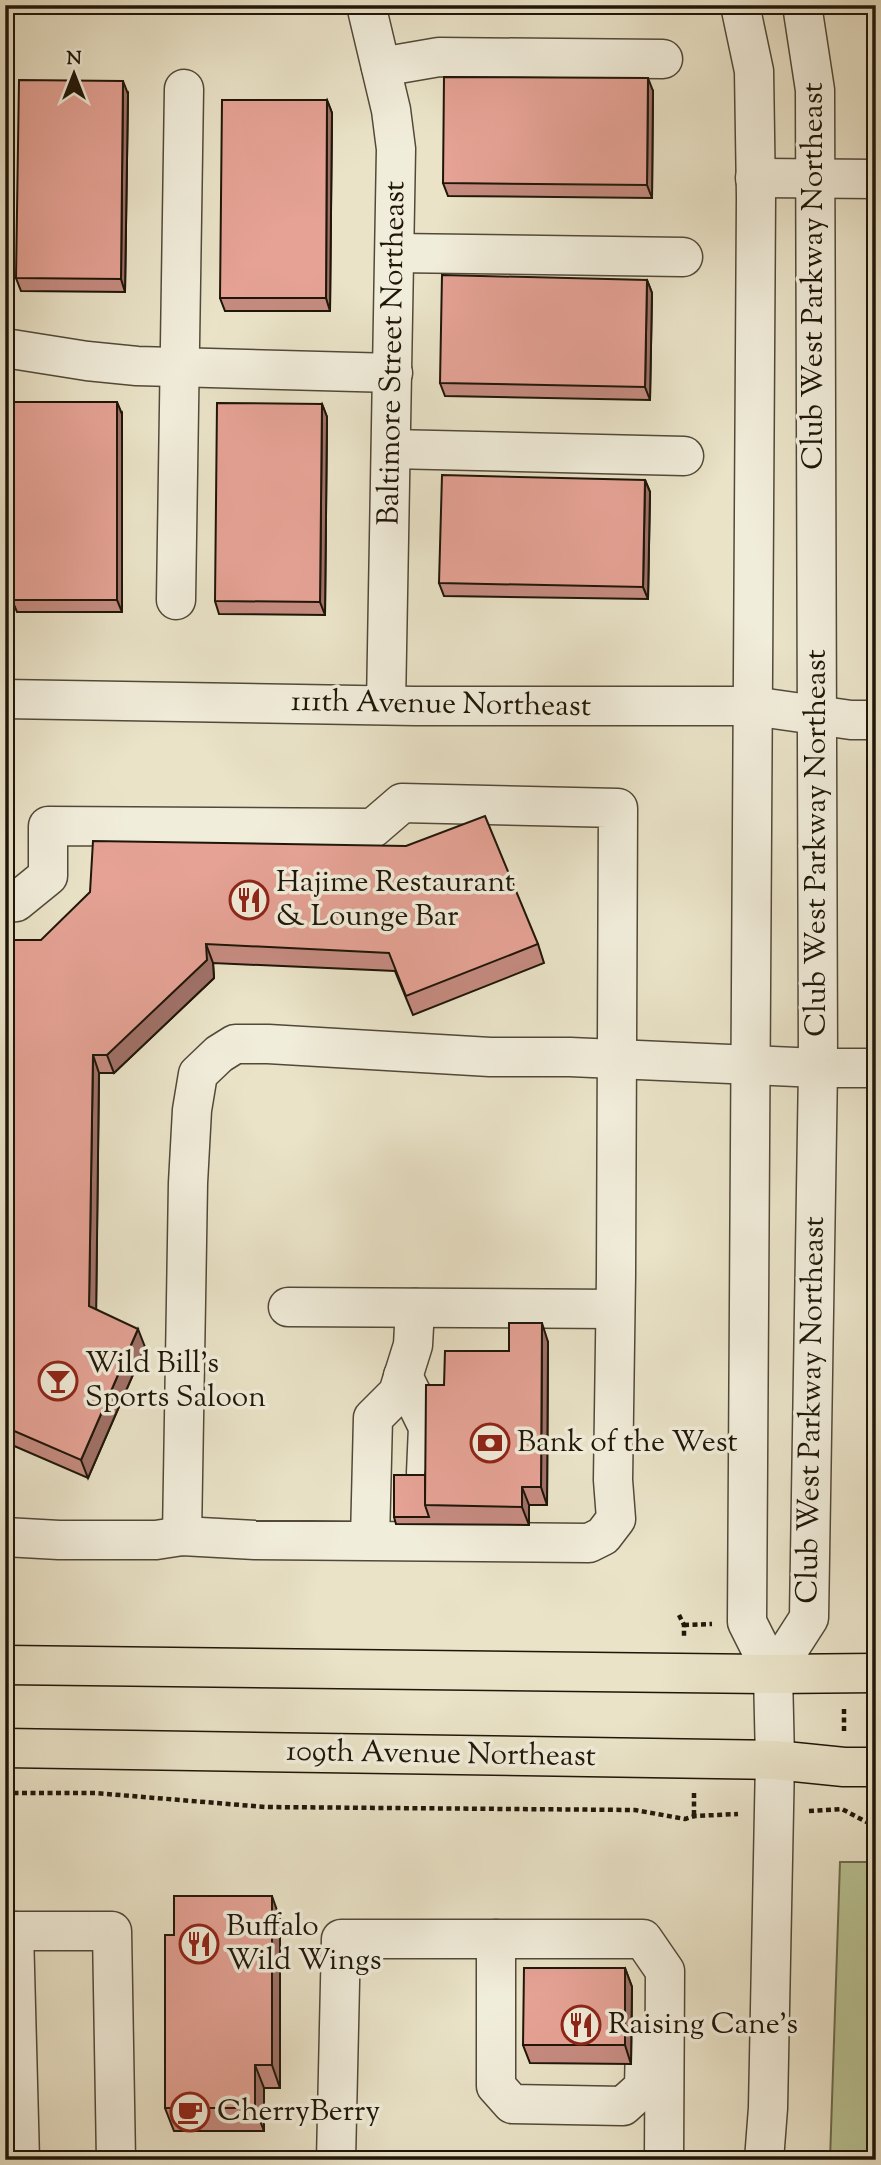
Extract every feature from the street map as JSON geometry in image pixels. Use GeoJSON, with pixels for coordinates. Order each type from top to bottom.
{"type":"FeatureCollection","features":[{"type":"Feature","properties":{"kind":"main road"},"geometry":{"type":"LineString","coordinates":[[5,1665],[876,1673]]}},
{"type":"Feature","properties":{"kind":"main road","name":"109th Avenue Northeast"},"geometry":{"type":"LineString","coordinates":[[5,1748],[775,1760],[844,1767],[876,1767]]}},
{"type":"Feature","properties":{"kind":"street","name":"Baltimore Street Northeast"},"geometry":{"type":"LineString","coordinates":[[366,5],[391,110],[397,149],[386,705]]}},
{"type":"Feature","properties":{"kind":"street","name":"Club West Parkway Northeast"},"geometry":{"type":"LineString","coordinates":[[740,5],[754,71],[755,178],[747,1622],[773,1674]]}},
{"type":"Feature","properties":{"kind":"street","name":"Club West Parkway Northeast"},"geometry":{"type":"LineString","coordinates":[[773,1674],[809,1618],[818,1068],[815,90],[802,5]]}},
{"type":"Feature","properties":{"kind":"street"},"geometry":{"type":"LineString","coordinates":[[381,67],[439,57],[663,59]]}},
{"type":"Feature","properties":{"kind":"street"},"geometry":{"type":"LineString","coordinates":[[176,600],[184,89]]}},
{"type":"Feature","properties":{"kind":"street"},"geometry":{"type":"LineString","coordinates":[[755,178],[876,179]]}},
{"type":"Feature","properties":{"kind":"street"},"geometry":{"type":"LineString","coordinates":[[395,253],[682,257]]}},
{"type":"Feature","properties":{"kind":"street"},"geometry":{"type":"LineString","coordinates":[[5,348],[137,366],[393,373]]}},
{"type":"Feature","properties":{"kind":"street"},"geometry":{"type":"LineString","coordinates":[[391,449],[684,456]]}},
{"type":"Feature","properties":{"kind":"street","name":"111th Avenue Northeast"},"geometry":{"type":"LineString","coordinates":[[5,699],[386,705],[752,706],[876,720]]}},
{"type":"Feature","properties":{"kind":"street"},"geometry":{"type":"LineString","coordinates":[[5,903],[16,902],[47,876],[47,826],[373,828],[401,803],[618,808],[613,1480],[616,1520],[603,1536],[590,1543],[405,1535],[255,1540],[182,1536],[156,1540],[60,1540],[5,1536]]}},
{"type":"Feature","properties":{"kind":"street"},"geometry":{"type":"LineString","coordinates":[[182,1536],[188,1183],[192,1110],[198,1074],[219,1054],[235,1044],[478,1057],[570,1057],[876,1068]]}},
{"type":"Feature","properties":{"kind":"street"},"geometry":{"type":"LineString","coordinates":[[288,1307],[615,1309]]}},
{"type":"Feature","properties":{"kind":"street"},"geometry":{"type":"LineString","coordinates":[[405,1535],[373,1418],[396,1391],[414,1345],[415,1308]]}},
{"type":"Feature","properties":{"kind":"street"},"geometry":{"type":"LineString","coordinates":[[396,1391],[428,1427],[418,1482]]}},
{"type":"Feature","properties":{"kind":"street"},"geometry":{"type":"LineString","coordinates":[[764,2160],[768,2115],[775,1760],[773,1674]]}},
{"type":"Feature","properties":{"kind":"street"},"geometry":{"type":"LineString","coordinates":[[20,2160],[10,1931],[112,1931],[116,2160]]}},
{"type":"Feature","properties":{"kind":"street"},"geometry":{"type":"LineString","coordinates":[[336,2160],[341,1939],[643,1939],[665,1971],[664,2160]]}},
{"type":"Feature","properties":{"kind":"street"},"geometry":{"type":"LineString","coordinates":[[496,1939],[496,2086],[512,2105],[623,2106],[644,2087],[647,1983],[657,1959]]}},
{"type":"Feature","properties":{"kind":"path"},"geometry":{"type":"LineString","coordinates":[[680,1615],[684,1625],[684,1673]]}},
{"type":"Feature","properties":{"kind":"path"},"geometry":{"type":"LineString","coordinates":[[5,1793],[95,1793],[265,1807],[635,1810],[685,1819],[695,1816],[693,1759]]}},
{"type":"Feature","properties":{"kind":"path"},"geometry":{"type":"LineString","coordinates":[[842,1809],[876,1827]]}},
{"type":"Feature","properties":{"kind":"green space"},"geometry":{"type":"Polygon","coordinates":[[[840,1862],[876,1862],[876,2160],[830,2160],[840,1862]]]}},
{"type":"Feature","properties":{"kind":"building"},"geometry":{"type":"Polygon","coordinates":[[[444,77],[648,78],[647,185],[443,183],[444,77]]]}},
{"type":"Feature","properties":{"kind":"building"},"geometry":{"type":"Polygon","coordinates":[[[19,80],[123,81],[121,279],[16,278],[19,80]]]}},
{"type":"Feature","properties":{"kind":"building"},"geometry":{"type":"Polygon","coordinates":[[[222,100],[327,100],[326,298],[220,298],[222,100]]]}},
{"type":"Feature","properties":{"kind":"building"},"geometry":{"type":"Polygon","coordinates":[[[442,275],[647,280],[645,387],[440,383],[442,275]]]}},
{"type":"Feature","properties":{"kind":"building"},"geometry":{"type":"Polygon","coordinates":[[[12,402],[117,402],[117,600],[12,600],[12,402]]]}},
{"type":"Feature","properties":{"kind":"building"},"geometry":{"type":"Polygon","coordinates":[[[217,403],[322,404],[320,602],[215,601],[217,403]]]}},
{"type":"Feature","properties":{"kind":"building"},"geometry":{"type":"Polygon","coordinates":[[[442,475],[645,480],[643,587],[439,583],[442,475]]]}},
{"type":"Feature","properties":{"kind":"building"},"geometry":{"type":"Polygon","coordinates":[[[485,816],[538,944],[406,996],[389,953],[206,944],[207,960],[107,1055],[93,1055],[89,1306],[138,1329],[81,1460],[5,1427],[5,940],[41,940],[90,892],[93,841],[406,846],[485,816]]]}},
{"type":"Feature","properties":{"kind":"building","name":"Bank of the West"},"geometry":{"type":"Polygon","coordinates":[[[509,1323],[542,1323],[541,1487],[522,1487],[522,1507],[425,1505],[426,1385],[444,1385],[445,1351],[509,1351],[509,1323]]]}},
{"type":"Feature","properties":{"kind":"building"},"geometry":{"type":"Polygon","coordinates":[[[394,1475],[425,1475],[425,1505],[429,1517],[394,1517],[394,1475]]]}},
{"type":"Feature","properties":{"kind":"building"},"geometry":{"type":"Polygon","coordinates":[[[174,1896],[272,1896],[272,2065],[255,2065],[255,2108],[165,2108],[165,1935],[174,1935],[174,1896]]]}},
{"type":"Feature","properties":{"kind":"building","name":"Raising Cane's"},"geometry":{"type":"Polygon","coordinates":[[[524,1968],[625,1968],[625,2045],[523,2045],[524,1968]]]}},
{"type":"Feature","properties":{"kind":"place","name":"Hajime Restaurant & Lounge Bar"},"geometry":{"type":"Point","coordinates":[249,900]}},
{"type":"Feature","properties":{"kind":"place","name":"Wild Bill's Sports Saloon"},"geometry":{"type":"Point","coordinates":[58,1381]}},
{"type":"Feature","properties":{"kind":"place","name":"Bank of the West"},"geometry":{"type":"Point","coordinates":[490,1443]}},
{"type":"Feature","properties":{"kind":"place","name":"Buffalo Wild Wings"},"geometry":{"type":"Point","coordinates":[199,1944]}},
{"type":"Feature","properties":{"kind":"place","name":"Raising Cane's"},"geometry":{"type":"Point","coordinates":[581,2025]}},
{"type":"Feature","properties":{"kind":"place","name":"CherryBerry"},"geometry":{"type":"Point","coordinates":[190,2112]}}]}
